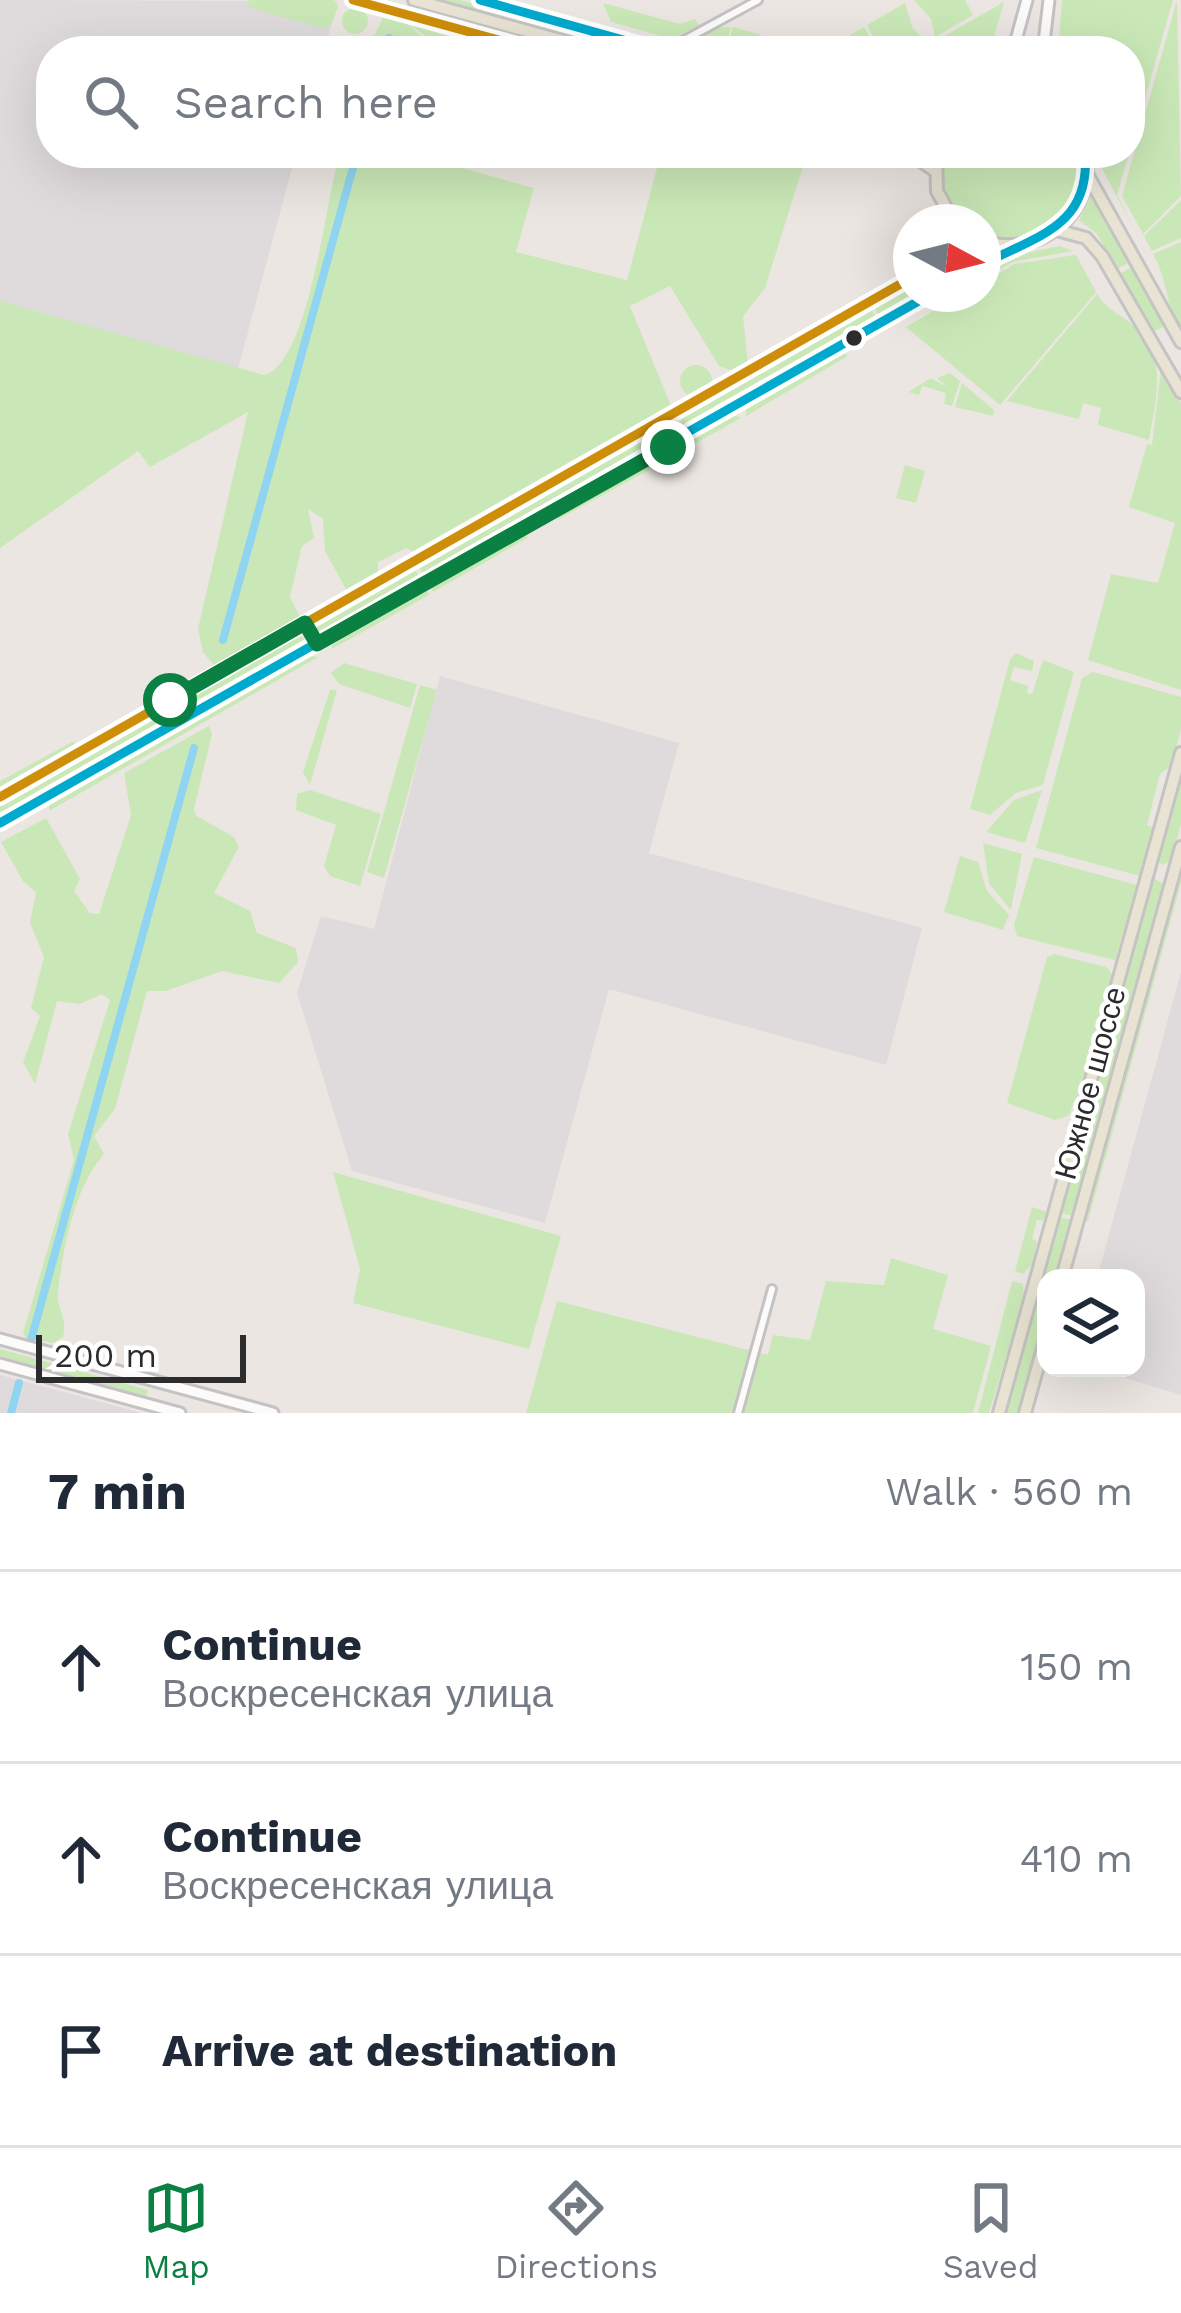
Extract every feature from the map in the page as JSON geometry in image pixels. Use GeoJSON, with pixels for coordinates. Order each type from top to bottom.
{"type":"FeatureCollection","features":[{"type":"Feature","properties":{"kind":"main road"},"geometry":{"type":"LineString","coordinates":[[353,0],[484,36]]}},
{"type":"Feature","properties":{"kind":"main road"},"geometry":{"type":"LineString","coordinates":[[414,0],[545,36]]}},
{"type":"Feature","properties":{"kind":"main road"},"geometry":{"type":"LineString","coordinates":[[480,0],[514,4],[615,36]]}},
{"type":"Feature","properties":{"kind":"main road"},"geometry":{"type":"LineString","coordinates":[[1016,36],[1027,0]]}},
{"type":"Feature","properties":{"kind":"main road"},"geometry":{"type":"LineString","coordinates":[[1045,36],[1049,0]]}},
{"type":"Feature","properties":{"kind":"main road"},"geometry":{"type":"LineString","coordinates":[[936,168],[945,204]]}},
{"type":"Feature","properties":{"kind":"main road"},"geometry":{"type":"LineString","coordinates":[[1086,168],[1181,342]]}},
{"type":"Feature","properties":{"kind":"main road"},"geometry":{"type":"LineString","coordinates":[[1001,255],[1057,230],[1080,201],[1087,174]]}},
{"type":"Feature","properties":{"kind":"main road"},"geometry":{"type":"LineString","coordinates":[[1057,230],[1077,233],[1093,244],[1181,392]]}},
{"type":"Feature","properties":{"kind":"main road"},"geometry":{"type":"LineString","coordinates":[[1001,244],[1018,246]]}},
{"type":"Feature","properties":{"kind":"main road"},"geometry":{"type":"LineString","coordinates":[[0,796],[893,288]]}},
{"type":"Feature","properties":{"kind":"main road"},"geometry":{"type":"LineString","coordinates":[[0,823],[901,312]]}},
{"type":"Feature","properties":{"kind":"main road"},"geometry":{"type":"LineString","coordinates":[[1154,343],[1158,331],[1174,330]]}},
{"type":"Feature","properties":{"kind":"main road"},"geometry":{"type":"LineString","coordinates":[[670,416],[683,438]]}},
{"type":"Feature","properties":{"kind":"main road"},"geometry":{"type":"LineString","coordinates":[[305,623],[317,644]]}},
{"type":"Feature","properties":{"kind":"main road","name":"Южное шоссе"},"geometry":{"type":"LineString","coordinates":[[998,1413],[1181,753]]}},
{"type":"Feature","properties":{"kind":"main road","name":"Южное шоссе"},"geometry":{"type":"LineString","coordinates":[[1064,1269],[1181,847]]}},
{"type":"Feature","properties":{"kind":"main road"},"geometry":{"type":"LineString","coordinates":[[1154,852],[1163,867],[1177,861]]}},
{"type":"Feature","properties":{"kind":"main road"},"geometry":{"type":"LineString","coordinates":[[1147,877],[1162,871],[1172,882]]}},
{"type":"Feature","properties":{"kind":"main road"},"geometry":{"type":"LineString","coordinates":[[0,1339],[273,1413]]}},
{"type":"Feature","properties":{"kind":"main road"},"geometry":{"type":"LineString","coordinates":[[0,1364],[180,1413]]}},
{"type":"Feature","properties":{"kind":"main road"},"geometry":{"type":"LineString","coordinates":[[1025,1413],[1037,1370]]}},
{"type":"Feature","properties":{"kind":"street"},"geometry":{"type":"LineString","coordinates":[[692,36],[758,0]]}},
{"type":"Feature","properties":{"kind":"street"},"geometry":{"type":"LineString","coordinates":[[738,1413],[772,1288]]}},
{"type":"Feature","properties":{"kind":"shaded area"},"geometry":{"type":"Polygon","coordinates":[[[0,0],[338,1],[328,36],[36,36],[36,168],[292,168],[238,369],[0,305],[0,0]]]}},
{"type":"Feature","properties":{"kind":"shaded area"},"geometry":{"type":"Polygon","coordinates":[[[440,676],[679,743],[649,853],[922,928],[886,1065],[609,989],[545,1223],[352,1171],[297,993],[321,916],[374,929],[440,676]]]}},
{"type":"Feature","properties":{"kind":"shaded area"},"geometry":{"type":"Polygon","coordinates":[[[1181,972],[1181,1395],[1121,1377],[1145,1377],[1145,1269],[1099,1269],[1181,972]]]}},
{"type":"Feature","properties":{"kind":"shaded area"},"geometry":{"type":"Polygon","coordinates":[[[0,1375],[142,1413],[0,1413],[0,1375]]]}},
{"type":"Feature","properties":{"kind":"green space"},"geometry":{"type":"Polygon","coordinates":[[[249,0],[334,0],[338,7],[331,25],[323,28],[247,7],[249,0]]]}},
{"type":"Feature","properties":{"kind":"green space"},"geometry":{"type":"Polygon","coordinates":[[[374,0],[520,36],[505,36],[374,0]]]}},
{"type":"Feature","properties":{"kind":"green space"},"geometry":{"type":"Polygon","coordinates":[[[444,0],[460,0],[591,36],[575,36],[444,0]]]}},
{"type":"Feature","properties":{"kind":"green space"},"geometry":{"type":"Polygon","coordinates":[[[914,0],[965,0],[973,15],[937,36],[931,19],[914,0]]]}},
{"type":"Feature","properties":{"kind":"green space"},"geometry":{"type":"Polygon","coordinates":[[[1062,0],[1173,0],[1145,98],[1145,36],[1059,36],[1062,0]]]}},
{"type":"Feature","properties":{"kind":"green space"},"geometry":{"type":"Polygon","coordinates":[[[1177,0],[1181,196],[1143,234],[1122,196],[1130,168],[1145,168],[1145,114],[1177,0]]]}},
{"type":"Feature","properties":{"kind":"green space"},"geometry":{"type":"Polygon","coordinates":[[[1004,2],[994,36],[944,36],[1004,2]]]}},
{"type":"Feature","properties":{"kind":"green space"},"geometry":{"type":"Polygon","coordinates":[[[603,3],[680,24],[695,19],[699,25],[678,36],[661,36],[611,22],[603,3]]]}},
{"type":"Feature","properties":{"kind":"green space"},"geometry":{"type":"Polygon","coordinates":[[[905,3],[913,29],[921,36],[873,36],[867,25],[905,3]]]}},
{"type":"Feature","properties":{"kind":"green space"},"geometry":{"type":"Polygon","coordinates":[[[355,8],[368,21],[355,34],[342,21],[355,8]]]}},
{"type":"Feature","properties":{"kind":"green space"},"geometry":{"type":"Polygon","coordinates":[[[385,13],[465,36],[426,36],[404,21],[421,36],[374,36],[385,13]]]}},
{"type":"Feature","properties":{"kind":"green space"},"geometry":{"type":"Polygon","coordinates":[[[731,27],[728,36],[700,36],[731,27]]]}},
{"type":"Feature","properties":{"kind":"green space"},"geometry":{"type":"Polygon","coordinates":[[[733,27],[761,35],[761,36],[730,36],[733,27]]]}},
{"type":"Feature","properties":{"kind":"green space"},"geometry":{"type":"Polygon","coordinates":[[[864,27],[869,36],[848,36],[864,27]]]}},
{"type":"Feature","properties":{"kind":"green space"},"geometry":{"type":"Polygon","coordinates":[[[463,168],[534,188],[516,252],[627,280],[657,168],[803,168],[765,288],[743,316],[748,364],[733,371],[719,366],[670,286],[630,306],[671,406],[415,552],[406,548],[378,562],[378,573],[347,591],[325,551],[323,519],[308,509],[314,538],[302,546],[290,597],[301,619],[217,669],[203,652],[198,629],[248,412],[150,467],[138,451],[0,548],[0,301],[264,375],[279,365],[303,316],[336,169],[463,168]]]}},
{"type":"Feature","properties":{"kind":"green space"},"geometry":{"type":"Polygon","coordinates":[[[943,168],[1077,168],[1073,191],[1056,220],[1008,238],[1001,237],[1001,204],[952,204],[943,168]]]}},
{"type":"Feature","properties":{"kind":"green space"},"geometry":{"type":"Polygon","coordinates":[[[1102,168],[1125,168],[1117,195],[1136,233],[1102,168]]]}},
{"type":"Feature","properties":{"kind":"green space"},"geometry":{"type":"Polygon","coordinates":[[[1091,197],[1128,263],[1117,269],[1097,234],[1079,220],[1091,197]]]}},
{"type":"Feature","properties":{"kind":"green space"},"geometry":{"type":"Polygon","coordinates":[[[1181,200],[1181,238],[1152,251],[1144,236],[1181,200]]]}},
{"type":"Feature","properties":{"kind":"green space"},"geometry":{"type":"Polygon","coordinates":[[[1181,242],[1181,333],[1153,254],[1181,242]]]}},
{"type":"Feature","properties":{"kind":"green space"},"geometry":{"type":"Polygon","coordinates":[[[1060,246],[1073,251],[1012,262],[1001,268],[1004,257],[1060,246]]]}},
{"type":"Feature","properties":{"kind":"green space"},"geometry":{"type":"Polygon","coordinates":[[[1076,255],[1096,292],[1000,405],[906,327],[932,312],[1001,312],[1001,272],[1015,264],[1076,255]]]}},
{"type":"Feature","properties":{"kind":"green space"},"geometry":{"type":"Polygon","coordinates":[[[1131,267],[1165,326],[1153,332],[1120,274],[1131,267]]]}},
{"type":"Feature","properties":{"kind":"green space"},"geometry":{"type":"Polygon","coordinates":[[[893,293],[893,311],[880,318],[873,305],[893,293]]]}},
{"type":"Feature","properties":{"kind":"green space"},"geometry":{"type":"Polygon","coordinates":[[[1097,294],[1138,330],[1153,354],[1157,382],[1149,440],[1098,425],[1101,408],[1083,403],[1079,419],[1007,401],[1097,294]]]}},
{"type":"Feature","properties":{"kind":"green space"},"geometry":{"type":"Polygon","coordinates":[[[870,306],[877,320],[690,427],[681,426],[683,413],[870,306]]]}},
{"type":"Feature","properties":{"kind":"green space"},"geometry":{"type":"Polygon","coordinates":[[[843,351],[848,356],[746,416],[746,404],[843,351]]]}},
{"type":"Feature","properties":{"kind":"green space"},"geometry":{"type":"Polygon","coordinates":[[[696,365],[707,370],[712,381],[707,392],[696,397],[685,392],[680,381],[685,370],[696,365]]]}},
{"type":"Feature","properties":{"kind":"green space"},"geometry":{"type":"Polygon","coordinates":[[[1161,368],[1181,403],[1181,690],[1088,660],[1111,574],[1158,583],[1175,523],[1129,507],[1147,444],[1152,445],[1161,368]]]}},
{"type":"Feature","properties":{"kind":"green space"},"geometry":{"type":"Polygon","coordinates":[[[950,373],[960,381],[952,406],[944,404],[946,393],[922,386],[919,395],[908,392],[931,378],[947,387],[937,378],[950,373]]]}},
{"type":"Feature","properties":{"kind":"green space"},"geometry":{"type":"Polygon","coordinates":[[[962,383],[994,410],[993,416],[955,407],[962,383]]]}},
{"type":"Feature","properties":{"kind":"green space"},"geometry":{"type":"Polygon","coordinates":[[[730,413],[741,418],[673,456],[677,444],[730,413]]]}},
{"type":"Feature","properties":{"kind":"green space"},"geometry":{"type":"Polygon","coordinates":[[[659,427],[667,432],[666,440],[425,578],[418,565],[659,427]]]}},
{"type":"Feature","properties":{"kind":"green space"},"geometry":{"type":"Polygon","coordinates":[[[663,454],[660,464],[557,520],[563,509],[663,454]]]}},
{"type":"Feature","properties":{"kind":"green space"},"geometry":{"type":"Polygon","coordinates":[[[905,465],[925,471],[916,503],[896,498],[905,465]]]}},
{"type":"Feature","properties":{"kind":"green space"},"geometry":{"type":"Polygon","coordinates":[[[516,535],[529,537],[433,592],[429,585],[516,535]]]}},
{"type":"Feature","properties":{"kind":"green space"},"geometry":{"type":"Polygon","coordinates":[[[414,567],[421,580],[315,635],[315,623],[414,567]]]}},
{"type":"Feature","properties":{"kind":"green space"},"geometry":{"type":"Polygon","coordinates":[[[425,587],[429,595],[332,649],[332,640],[425,587]]]}},
{"type":"Feature","properties":{"kind":"green space"},"geometry":{"type":"Polygon","coordinates":[[[295,635],[304,638],[302,648],[0,818],[0,802],[295,635]]]}},
{"type":"Feature","properties":{"kind":"green space"},"geometry":{"type":"Polygon","coordinates":[[[1016,653],[1034,661],[1032,671],[1014,667],[1010,680],[1028,686],[1027,693],[1032,694],[1043,660],[1074,672],[1043,785],[1016,793],[990,815],[970,809],[1010,659],[1016,653]]]}},
{"type":"Feature","properties":{"kind":"green space"},"geometry":{"type":"Polygon","coordinates":[[[305,655],[318,657],[49,811],[49,800],[305,655]]]}},
{"type":"Feature","properties":{"kind":"green space"},"geometry":{"type":"Polygon","coordinates":[[[344,663],[417,684],[410,708],[339,684],[331,673],[344,663]]]}},
{"type":"Feature","properties":{"kind":"green space"},"geometry":{"type":"Polygon","coordinates":[[[1093,672],[1181,697],[1181,730],[1171,766],[1160,774],[1147,825],[1154,828],[1140,876],[1036,848],[1082,678],[1093,672]]]}},
{"type":"Feature","properties":{"kind":"green space"},"geometry":{"type":"Polygon","coordinates":[[[420,685],[437,690],[384,878],[367,872],[420,685]]]}},
{"type":"Feature","properties":{"kind":"green space"},"geometry":{"type":"Polygon","coordinates":[[[330,690],[337,690],[310,785],[303,772],[330,690]]]}},
{"type":"Feature","properties":{"kind":"green space"},"geometry":{"type":"Polygon","coordinates":[[[209,726],[212,734],[194,809],[196,816],[234,837],[239,847],[214,893],[250,911],[257,933],[296,948],[298,962],[279,983],[222,971],[166,991],[147,991],[115,1109],[94,1136],[104,1154],[85,1183],[67,1237],[58,1292],[63,1337],[53,1343],[26,1338],[23,1333],[74,1160],[68,1134],[110,1000],[102,994],[80,1004],[57,1001],[35,1084],[23,1062],[40,1016],[31,1008],[44,957],[30,923],[36,892],[23,881],[1,842],[46,818],[80,879],[74,891],[90,913],[99,914],[131,815],[124,773],[209,726]]]}},
{"type":"Feature","properties":{"kind":"green space"},"geometry":{"type":"Polygon","coordinates":[[[74,741],[75,750],[0,792],[0,781],[74,741]]]}},
{"type":"Feature","properties":{"kind":"green space"},"geometry":{"type":"Polygon","coordinates":[[[1181,773],[1181,824],[1171,861],[1163,865],[1157,860],[1181,773]]]}},
{"type":"Feature","properties":{"kind":"green space"},"geometry":{"type":"Polygon","coordinates":[[[310,790],[381,814],[360,886],[330,876],[324,866],[336,825],[296,810],[297,794],[310,790]]]}},
{"type":"Feature","properties":{"kind":"green space"},"geometry":{"type":"Polygon","coordinates":[[[1042,790],[1025,843],[986,832],[1014,800],[1042,790]]]}},
{"type":"Feature","properties":{"kind":"green space"},"geometry":{"type":"Polygon","coordinates":[[[983,843],[1022,854],[1011,910],[989,884],[983,843]]]}},
{"type":"Feature","properties":{"kind":"green space"},"geometry":{"type":"Polygon","coordinates":[[[960,856],[978,862],[987,891],[1009,915],[1003,930],[944,912],[960,856]]]}},
{"type":"Feature","properties":{"kind":"green space"},"geometry":{"type":"Polygon","coordinates":[[[1034,857],[1137,885],[1115,960],[1017,936],[1014,925],[1034,857]]]}},
{"type":"Feature","properties":{"kind":"green space"},"geometry":{"type":"Polygon","coordinates":[[[1181,865],[1181,883],[1088,1221],[1083,1219],[1181,865]]]}},
{"type":"Feature","properties":{"kind":"green space"},"geometry":{"type":"Polygon","coordinates":[[[1154,878],[1165,885],[1073,1216],[1060,1213],[1154,878]]]}},
{"type":"Feature","properties":{"kind":"green space"},"geometry":{"type":"Polygon","coordinates":[[[1054,954],[1106,967],[1113,975],[1085,1080],[1068,1116],[1055,1120],[1007,1103],[1047,957],[1054,954]]]}},
{"type":"Feature","properties":{"kind":"green space"},"geometry":{"type":"Polygon","coordinates":[[[333,1172],[561,1236],[529,1349],[353,1303],[360,1269],[333,1172]]]}},
{"type":"Feature","properties":{"kind":"green space"},"geometry":{"type":"Polygon","coordinates":[[[1032,1207],[1047,1212],[1043,1221],[1037,1220],[1033,1263],[1023,1274],[1015,1271],[1032,1207]]]}},
{"type":"Feature","properties":{"kind":"green space"},"geometry":{"type":"Polygon","coordinates":[[[1059,1217],[1072,1220],[1058,1269],[1045,1269],[1059,1217]]]}},
{"type":"Feature","properties":{"kind":"green space"},"geometry":{"type":"Polygon","coordinates":[[[891,1258],[948,1275],[933,1329],[991,1346],[973,1413],[526,1413],[557,1301],[768,1355],[773,1335],[810,1340],[826,1281],[884,1285],[891,1258]]]}},
{"type":"Feature","properties":{"kind":"green space"},"geometry":{"type":"Polygon","coordinates":[[[1012,1281],[1023,1284],[1024,1299],[989,1413],[978,1413],[1012,1281]]]}},
{"type":"Feature","properties":{"kind":"green space"},"geometry":{"type":"Polygon","coordinates":[[[1037,1297],[1037,1346],[1019,1413],[1005,1413],[1037,1297]]]}},
{"type":"Feature","properties":{"kind":"green space"},"geometry":{"type":"Polygon","coordinates":[[[0,1349],[148,1390],[146,1396],[0,1356],[0,1349]]]}},
{"type":"Feature","properties":{"kind":"waterway"},"geometry":{"type":"LineString","coordinates":[[223,640],[353,168]]}},
{"type":"Feature","properties":{"kind":"waterway"},"geometry":{"type":"LineString","coordinates":[[31,1340],[194,748]]}},
{"type":"Feature","properties":{"kind":"waterway"},"geometry":{"type":"LineString","coordinates":[[11,1413],[19,1383]]}},
{"type":"Feature","properties":{"kind":"transit line"},"geometry":{"type":"LineString","coordinates":[[353,0],[484,36]]}},
{"type":"Feature","properties":{"kind":"transit line"},"geometry":{"type":"LineString","coordinates":[[480,0],[609,36]]}},
{"type":"Feature","properties":{"kind":"transit line"},"geometry":{"type":"LineString","coordinates":[[1001,255],[1041,236],[1070,213],[1085,168]]}},
{"type":"Feature","properties":{"kind":"transit line"},"geometry":{"type":"LineString","coordinates":[[0,797],[893,288]]}},
{"type":"Feature","properties":{"kind":"transit line"},"geometry":{"type":"LineString","coordinates":[[0,823],[899,312]]}},
{"type":"Feature","properties":{"kind":"route"},"geometry":{"type":"LineString","coordinates":[[170,700],[305,623],[317,644],[668,447]]}}]}
